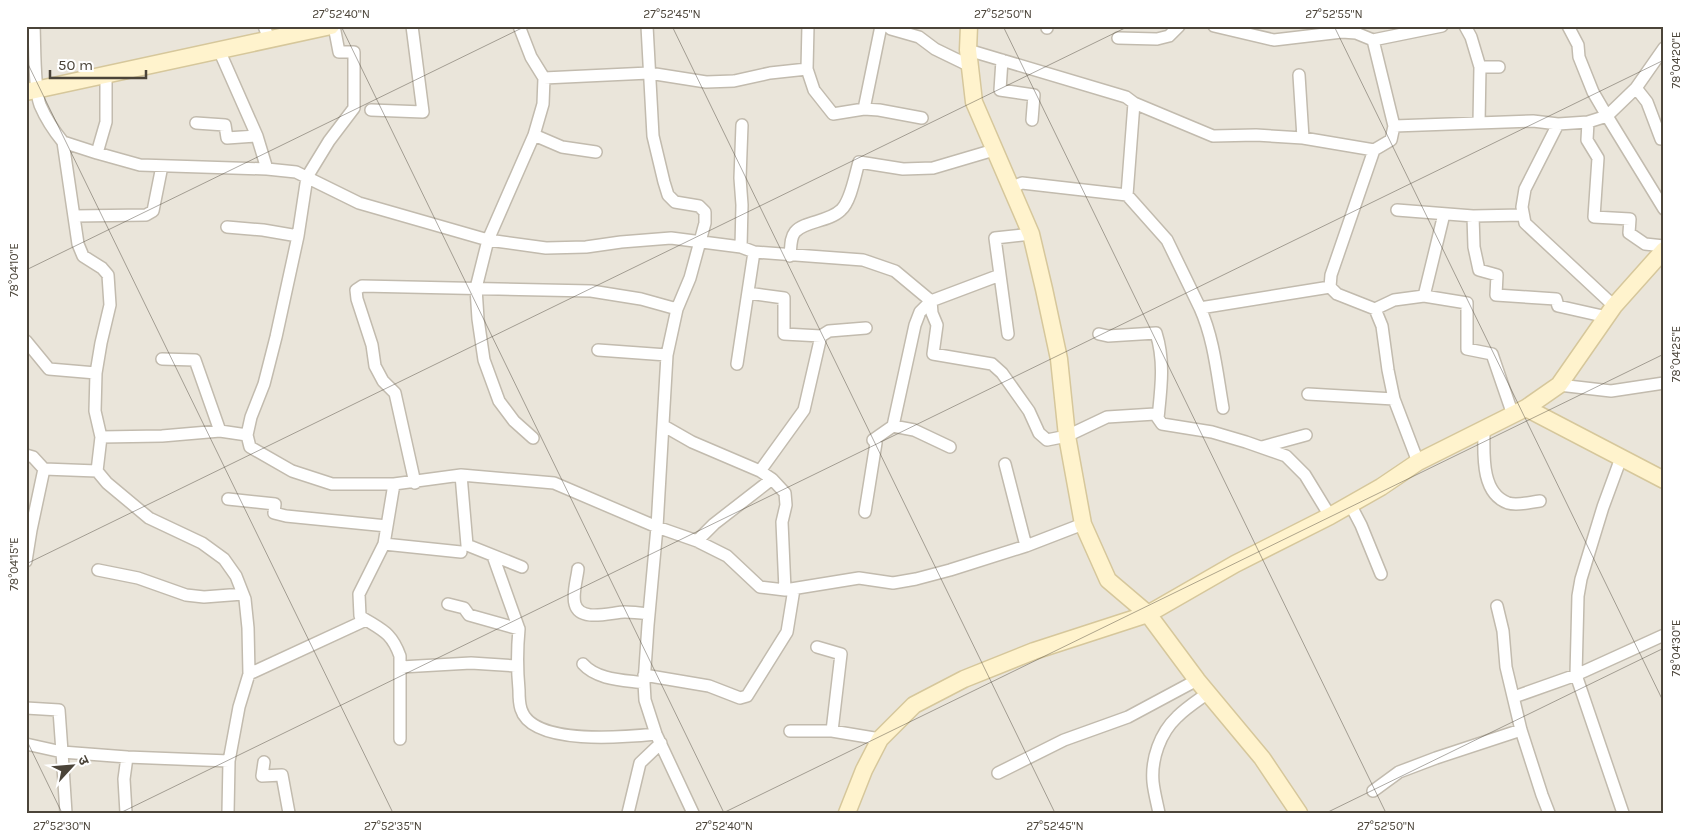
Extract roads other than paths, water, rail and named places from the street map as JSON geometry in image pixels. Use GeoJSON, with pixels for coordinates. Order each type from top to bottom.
{"type":"FeatureCollection","features":[{"type":"Feature","properties":{"kind":"street"},"geometry":{"type":"LineString","coordinates":[[34,26],[32,91],[53,130],[64,142],[140,165],[267,169],[296,172],[359,204],[488,240],[546,248],[586,247],[671,238],[741,247],[754,252],[863,260],[895,271],[931,301],[932,313],[937,325],[934,354],[992,364],[1002,373],[1029,411],[1039,433],[1047,440],[1067,436],[1107,418],[1155,414],[1162,424],[1212,432],[1286,456],[1305,475],[1330,516]]}},
{"type":"Feature","properties":{"kind":"street"},"geometry":{"type":"LineString","coordinates":[[32,91],[219,50],[267,33],[333,26],[339,52],[354,52],[354,108],[329,141],[306,177],[298,236],[264,384],[251,417],[247,434],[250,447],[258,454],[292,470],[332,484],[394,484],[461,476],[554,483],[657,527],[697,541],[728,556],[760,587],[789,590],[858,578],[893,584],[950,570],[1026,546],[1083,524]]}},
{"type":"Feature","properties":{"kind":"street"},"geometry":{"type":"LineString","coordinates":[[371,110],[423,112],[412,26]]}},
{"type":"Feature","properties":{"kind":"street"},"geometry":{"type":"LineString","coordinates":[[519,26],[530,57],[544,78],[543,104],[534,135],[488,240],[476,288],[484,360],[499,401],[514,421],[533,438]]}},
{"type":"Feature","properties":{"kind":"street"},"geometry":{"type":"LineString","coordinates":[[647,26],[653,136],[664,182],[668,195],[676,202],[699,206],[705,212],[706,223],[690,278],[677,309],[667,355],[657,527],[648,614],[644,679],[645,700],[658,739],[694,813]]}},
{"type":"Feature","properties":{"kind":"street"},"geometry":{"type":"LineString","coordinates":[[808,26],[808,69],[814,90],[833,114],[864,109],[922,118]]}},
{"type":"Feature","properties":{"kind":"street"},"geometry":{"type":"LineString","coordinates":[[864,109],[881,26]]}},
{"type":"Feature","properties":{"kind":"street"},"geometry":{"type":"LineString","coordinates":[[888,26],[891,29],[919,37],[935,48],[970,66]]}},
{"type":"Feature","properties":{"kind":"street"},"geometry":{"type":"LineString","coordinates":[[969,26],[968,50],[974,102],[1031,234],[1059,359],[1067,436],[1083,524],[1108,580],[1148,614],[1197,680],[1262,758],[1299,813]]}},
{"type":"Feature","properties":{"kind":"street"},"geometry":{"type":"LineString","coordinates":[[1118,38],[1157,39],[1169,36],[1179,26]]}},
{"type":"Feature","properties":{"kind":"street"},"geometry":{"type":"LineString","coordinates":[[1214,26],[1274,40],[1356,30],[1373,40],[1442,26]]}},
{"type":"Feature","properties":{"kind":"street"},"geometry":{"type":"LineString","coordinates":[[1465,26],[1471,37],[1480,67],[1479,123]]}},
{"type":"Feature","properties":{"kind":"street"},"geometry":{"type":"LineString","coordinates":[[1568,26],[1578,45],[1579,57],[1593,92],[1664,209]]}},
{"type":"Feature","properties":{"kind":"street"},"geometry":{"type":"LineString","coordinates":[[968,50],[1126,97],[1134,103],[1213,136],[1256,135],[1303,138],[1374,150],[1391,140],[1394,126],[1373,40]]}},
{"type":"Feature","properties":{"kind":"street"},"geometry":{"type":"LineString","coordinates":[[1394,126],[1533,121],[1558,124],[1588,122],[1607,116],[1636,88],[1664,48]]}},
{"type":"Feature","properties":{"kind":"street"},"geometry":{"type":"LineString","coordinates":[[219,50],[257,136],[267,169]]}},
{"type":"Feature","properties":{"kind":"street"},"geometry":{"type":"LineString","coordinates":[[1002,60],[1000,90],[1034,95],[1032,120]]}},
{"type":"Feature","properties":{"kind":"street"},"geometry":{"type":"LineString","coordinates":[[1480,67],[1499,67]]}},
{"type":"Feature","properties":{"kind":"street"},"geometry":{"type":"LineString","coordinates":[[544,78],[649,73],[706,82],[734,81],[770,73],[808,69]]}},
{"type":"Feature","properties":{"kind":"street"},"geometry":{"type":"LineString","coordinates":[[97,153],[106,122],[106,74]]}},
{"type":"Feature","properties":{"kind":"street"},"geometry":{"type":"LineString","coordinates":[[1299,74],[1303,138]]}},
{"type":"Feature","properties":{"kind":"street"},"geometry":{"type":"LineString","coordinates":[[1636,88],[1647,102],[1661,139],[1664,139]]}},
{"type":"Feature","properties":{"kind":"street"},"geometry":{"type":"LineString","coordinates":[[1127,195],[1134,103]]}},
{"type":"Feature","properties":{"kind":"street"},"geometry":{"type":"LineString","coordinates":[[196,122],[224,125],[227,138],[257,136]]}},
{"type":"Feature","properties":{"kind":"street"},"geometry":{"type":"LineString","coordinates":[[847,813],[864,770],[880,739],[914,705],[964,679],[1034,651],[1148,614],[1235,564],[1330,516],[1381,487],[1418,462],[1520,411],[1559,385],[1610,312],[1664,248],[1645,244],[1628,233],[1630,219],[1594,217],[1598,158],[1587,140],[1588,122]]}},
{"type":"Feature","properties":{"kind":"street"},"geometry":{"type":"LineString","coordinates":[[1558,124],[1525,189],[1522,207],[1523,216],[1525,223],[1610,312]]}},
{"type":"Feature","properties":{"kind":"street"},"geometry":{"type":"LineString","coordinates":[[741,247],[742,205],[740,178],[742,125]]}},
{"type":"Feature","properties":{"kind":"street"},"geometry":{"type":"LineString","coordinates":[[534,135],[562,148],[596,152]]}},
{"type":"Feature","properties":{"kind":"street"},"geometry":{"type":"LineString","coordinates":[[64,142],[78,244],[83,256],[102,268],[108,275],[110,305],[96,373],[95,411],[101,437],[97,471],[107,483],[149,518],[202,543],[224,559],[236,576],[243,594],[248,628],[249,674],[239,707],[229,761],[228,813]]}},
{"type":"Feature","properties":{"kind":"street"},"geometry":{"type":"LineString","coordinates":[[790,256],[792,239],[796,232],[841,211],[848,201],[859,162],[903,169],[933,168],[994,150]]}},
{"type":"Feature","properties":{"kind":"street"},"geometry":{"type":"LineString","coordinates":[[1374,150],[1330,275],[1330,287],[1337,294],[1375,309],[1382,326],[1394,399],[1418,462]]}},
{"type":"Feature","properties":{"kind":"street"},"geometry":{"type":"LineString","coordinates":[[75,216],[146,215],[152,211],[162,166]]}},
{"type":"Feature","properties":{"kind":"street"},"geometry":{"type":"LineString","coordinates":[[1010,188],[1022,183],[1127,195],[1167,240],[1207,323],[1223,408]]}},
{"type":"Feature","properties":{"kind":"street"},"geometry":{"type":"LineString","coordinates":[[1397,210],[1473,216],[1523,216]]}},
{"type":"Feature","properties":{"kind":"street"},"geometry":{"type":"LineString","coordinates":[[1424,296],[1444,214]]}},
{"type":"Feature","properties":{"kind":"street"},"geometry":{"type":"LineString","coordinates":[[1473,216],[1474,247],[1479,270],[1497,275],[1496,296],[1556,299],[1558,306],[1610,312]]}},
{"type":"Feature","properties":{"kind":"street"},"geometry":{"type":"LineString","coordinates":[[227,227],[263,230],[298,236]]}},
{"type":"Feature","properties":{"kind":"street"},"geometry":{"type":"LineString","coordinates":[[1008,334],[995,238],[1031,234]]}},
{"type":"Feature","properties":{"kind":"street"},"geometry":{"type":"LineString","coordinates":[[737,364],[754,252]]}},
{"type":"Feature","properties":{"kind":"street"},"geometry":{"type":"LineString","coordinates":[[865,512],[876,443],[873,440],[893,426],[915,325],[920,312],[931,301],[1000,275]]}},
{"type":"Feature","properties":{"kind":"street"},"geometry":{"type":"LineString","coordinates":[[415,482],[395,393],[383,380],[375,366],[372,345],[357,299],[356,290],[362,286],[591,291],[641,299],[677,309]]}},
{"type":"Feature","properties":{"kind":"street"},"geometry":{"type":"LineString","coordinates":[[1200,308],[1330,287]]}},
{"type":"Feature","properties":{"kind":"street"},"geometry":{"type":"LineString","coordinates":[[748,293],[784,298],[784,334],[821,336],[829,331],[866,328]]}},
{"type":"Feature","properties":{"kind":"street"},"geometry":{"type":"LineString","coordinates":[[1375,309],[1394,300],[1424,296],[1467,303],[1467,349],[1492,354],[1520,411],[1664,480]]}},
{"type":"Feature","properties":{"kind":"street"},"geometry":{"type":"LineString","coordinates":[[1099,334],[1108,336],[1156,333],[1161,347],[1162,361],[1158,418]]}},
{"type":"Feature","properties":{"kind":"street"},"geometry":{"type":"LineString","coordinates":[[760,471],[804,410],[821,336]]}},
{"type":"Feature","properties":{"kind":"street"},"geometry":{"type":"LineString","coordinates":[[26,341],[49,369],[96,373]]}},
{"type":"Feature","properties":{"kind":"street"},"geometry":{"type":"LineString","coordinates":[[598,350],[667,355]]}},
{"type":"Feature","properties":{"kind":"street"},"geometry":{"type":"LineString","coordinates":[[162,359],[195,360],[220,431]]}},
{"type":"Feature","properties":{"kind":"street"},"geometry":{"type":"LineString","coordinates":[[1559,385],[1611,391],[1664,383]]}},
{"type":"Feature","properties":{"kind":"street"},"geometry":{"type":"LineString","coordinates":[[1308,394],[1394,399]]}},
{"type":"Feature","properties":{"kind":"street"},"geometry":{"type":"LineString","coordinates":[[583,664],[588,669],[607,677],[709,686],[740,698],[747,696],[787,632],[789,590],[782,522],[786,505],[784,493],[760,471],[692,442],[664,426]]}},
{"type":"Feature","properties":{"kind":"street"},"geometry":{"type":"LineString","coordinates":[[893,426],[914,430],[950,447]]}},
{"type":"Feature","properties":{"kind":"street"},"geometry":{"type":"LineString","coordinates":[[1484,429],[1484,462],[1489,484],[1496,494],[1508,503],[1521,504],[1540,501]]}},
{"type":"Feature","properties":{"kind":"street"},"geometry":{"type":"LineString","coordinates":[[101,437],[162,436],[220,431],[247,434]]}},
{"type":"Feature","properties":{"kind":"street"},"geometry":{"type":"LineString","coordinates":[[1262,448],[1306,435]]}},
{"type":"Feature","properties":{"kind":"street"},"geometry":{"type":"LineString","coordinates":[[26,455],[33,456],[44,469],[97,471]]}},
{"type":"Feature","properties":{"kind":"street"},"geometry":{"type":"LineString","coordinates":[[1621,458],[1603,507],[1581,579],[1578,596],[1576,675],[1623,813]]}},
{"type":"Feature","properties":{"kind":"street"},"geometry":{"type":"LineString","coordinates":[[1005,464],[1026,546]]}},
{"type":"Feature","properties":{"kind":"street"},"geometry":{"type":"LineString","coordinates":[[26,561],[44,469]]}},
{"type":"Feature","properties":{"kind":"street"},"geometry":{"type":"LineString","coordinates":[[461,476],[467,546],[522,567]]}},
{"type":"Feature","properties":{"kind":"street"},"geometry":{"type":"LineString","coordinates":[[697,541],[714,524],[772,480]]}},
{"type":"Feature","properties":{"kind":"street"},"geometry":{"type":"LineString","coordinates":[[394,484],[384,544],[359,594],[360,616],[390,635],[398,650],[401,667],[400,739]]}},
{"type":"Feature","properties":{"kind":"street"},"geometry":{"type":"LineString","coordinates":[[228,499],[275,504],[274,513],[286,516],[387,526]]}},
{"type":"Feature","properties":{"kind":"street"},"geometry":{"type":"LineString","coordinates":[[1350,504],[1361,525],[1381,574]]}},
{"type":"Feature","properties":{"kind":"street"},"geometry":{"type":"LineString","coordinates":[[384,544],[461,552]]}},
{"type":"Feature","properties":{"kind":"street"},"geometry":{"type":"LineString","coordinates":[[493,556],[519,629],[516,666],[521,709],[528,722],[542,729],[584,738],[633,736],[658,739]]}},
{"type":"Feature","properties":{"kind":"street"},"geometry":{"type":"LineString","coordinates":[[578,569],[575,604],[579,610],[586,614],[598,615],[624,612],[648,614]]}},
{"type":"Feature","properties":{"kind":"street"},"geometry":{"type":"LineString","coordinates":[[98,570],[138,578],[186,595],[204,597],[243,594]]}},
{"type":"Feature","properties":{"kind":"street"},"geometry":{"type":"LineString","coordinates":[[448,604],[464,608],[469,615],[519,629]]}},
{"type":"Feature","properties":{"kind":"street"},"geometry":{"type":"LineString","coordinates":[[1498,606],[1503,631],[1506,667],[1521,730],[1549,813]]}},
{"type":"Feature","properties":{"kind":"street"},"geometry":{"type":"LineString","coordinates":[[249,674],[366,620]]}},
{"type":"Feature","properties":{"kind":"street"},"geometry":{"type":"LineString","coordinates":[[1514,697],[1576,675],[1664,635]]}},
{"type":"Feature","properties":{"kind":"street"},"geometry":{"type":"LineString","coordinates":[[817,647],[842,654],[832,731]]}},
{"type":"Feature","properties":{"kind":"street"},"geometry":{"type":"LineString","coordinates":[[401,667],[471,663],[516,666]]}},
{"type":"Feature","properties":{"kind":"street"},"geometry":{"type":"LineString","coordinates":[[998,773],[1064,740],[1128,717],[1197,680]]}},
{"type":"Feature","properties":{"kind":"street"},"geometry":{"type":"LineString","coordinates":[[1159,813],[1153,781],[1153,765],[1157,747],[1165,732],[1176,718],[1208,693]]}},
{"type":"Feature","properties":{"kind":"street"},"geometry":{"type":"LineString","coordinates":[[26,708],[59,710],[66,813]]}},
{"type":"Feature","properties":{"kind":"street"},"geometry":{"type":"LineString","coordinates":[[1374,791],[1399,772],[1521,730]]}},
{"type":"Feature","properties":{"kind":"street"},"geometry":{"type":"LineString","coordinates":[[790,731],[832,731],[880,739]]}},
{"type":"Feature","properties":{"kind":"street"},"geometry":{"type":"LineString","coordinates":[[628,813],[640,762],[658,739]]}},
{"type":"Feature","properties":{"kind":"street"},"geometry":{"type":"LineString","coordinates":[[26,744],[62,752],[229,761]]}},
{"type":"Feature","properties":{"kind":"street"},"geometry":{"type":"LineString","coordinates":[[126,813],[124,779],[127,757]]}},
{"type":"Feature","properties":{"kind":"street"},"geometry":{"type":"LineString","coordinates":[[264,762],[262,776],[282,775],[289,813]]}}]}
